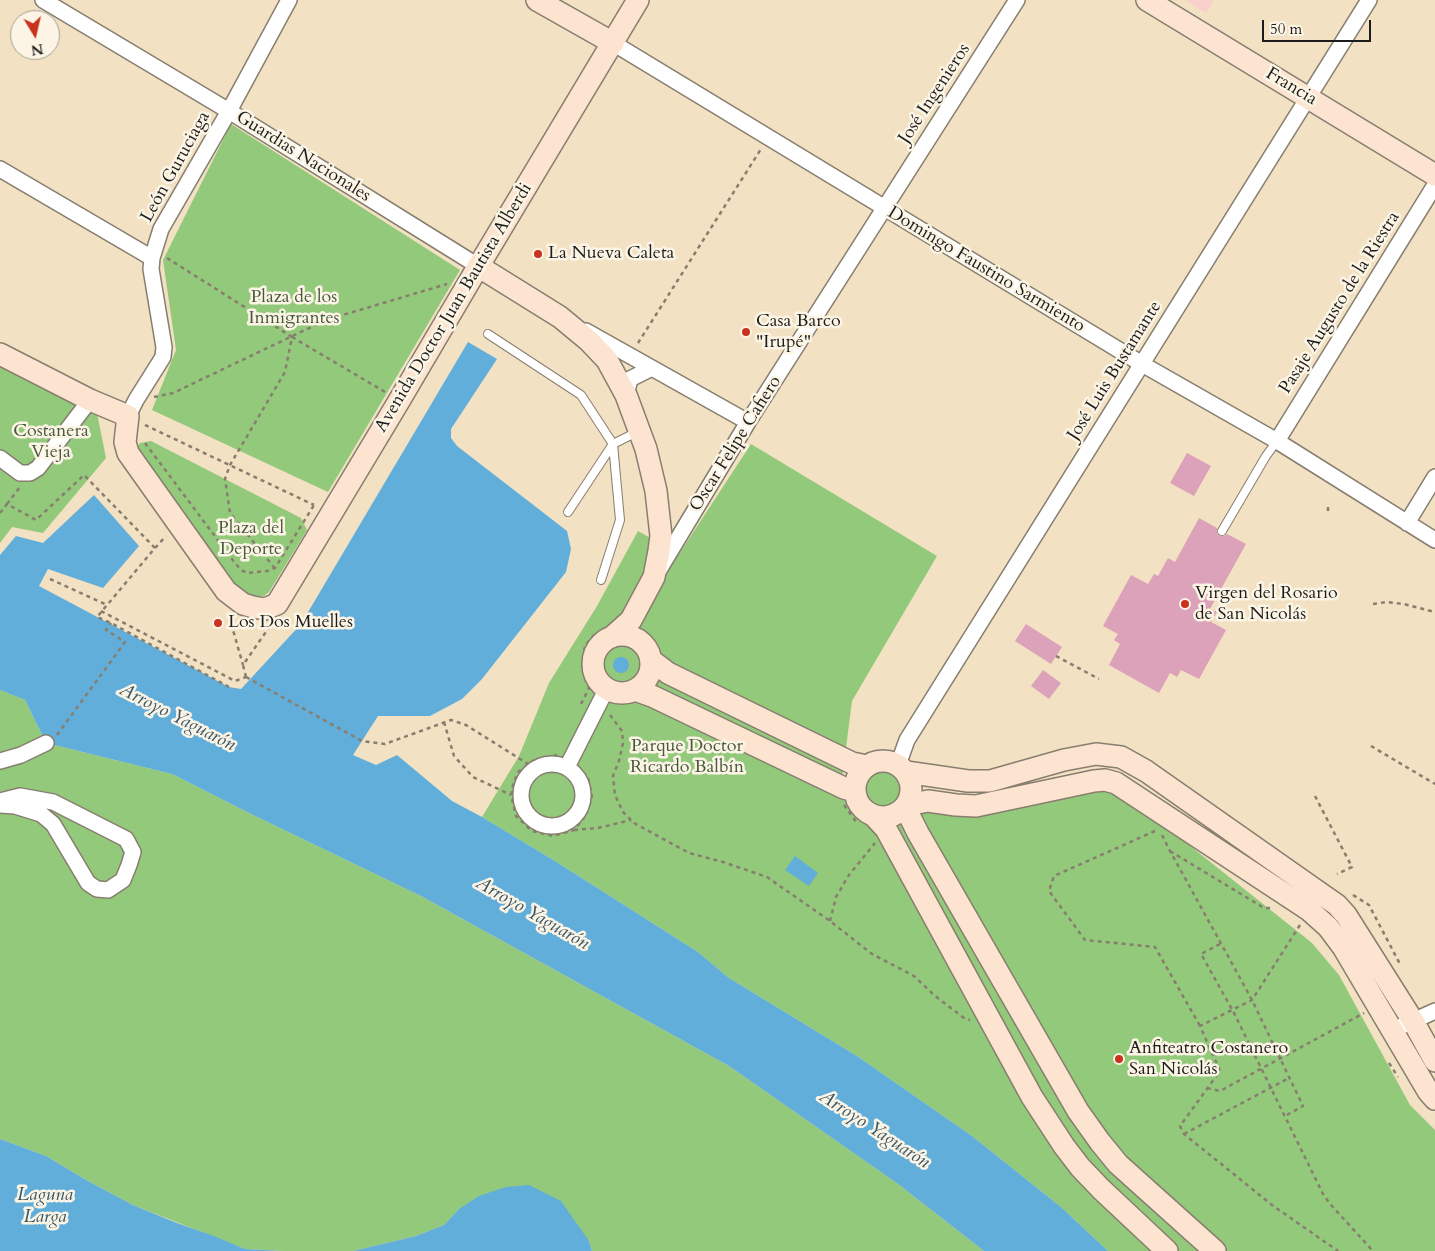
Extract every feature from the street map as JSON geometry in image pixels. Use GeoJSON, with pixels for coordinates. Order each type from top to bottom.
{"type":"FeatureCollection","features":[{"type":"Feature","properties":{"kind":"main road","name":"Domingo Faustino Sarmiento"},"geometry":{"type":"LineString","coordinates":[[537,0],[612,42]]}},
{"type":"Feature","properties":{"kind":"main road","name":"Avenida Doctor Juan Bautista Alberdi"},"geometry":{"type":"LineString","coordinates":[[271,606],[289,585],[638,0]]}},
{"type":"Feature","properties":{"kind":"main road","name":"Francia"},"geometry":{"type":"LineString","coordinates":[[1147,0],[1435,175]]}},
{"type":"Feature","properties":{"kind":"main road","name":"Guardias Nacionales"},"geometry":{"type":"LineString","coordinates":[[475,272],[560,317],[589,341],[606,360],[626,395],[646,449],[656,491],[661,536],[660,552],[654,578]]}},
{"type":"Feature","properties":{"kind":"main road"},"geometry":{"type":"LineString","coordinates":[[0,354],[90,400],[132,408],[125,442],[128,453],[214,576],[226,591],[244,604],[254,607],[271,606]]}},
{"type":"Feature","properties":{"kind":"main road","name":"Oscar Felipe Cafiero"},"geometry":{"type":"LineString","coordinates":[[604,635],[631,620],[654,578]]}},
{"type":"Feature","properties":{"kind":"main road","name":"Oscar Felipe Cafiero"},"geometry":{"type":"LineString","coordinates":[[640,606],[638,620],[642,642],[648,653]]}},
{"type":"Feature","properties":{"kind":"main road"},"geometry":{"type":"LineString","coordinates":[[648,653],[651,669],[648,677],[642,684],[635,690],[606,698],[595,675],[594,657],[598,648],[604,642],[604,635],[627,636],[634,638],[668,673],[852,763],[867,766]]}},
{"type":"Feature","properties":{"kind":"main road"},"geometry":{"type":"LineString","coordinates":[[635,690],[661,700],[838,785],[849,797],[856,799],[860,807],[867,812],[867,821]]}},
{"type":"Feature","properties":{"kind":"main road"},"geometry":{"type":"LineString","coordinates":[[849,797],[859,774],[874,762],[891,762],[902,768],[968,781],[990,781],[1064,760],[1096,754],[1121,757],[1146,771],[1337,905],[1346,915],[1435,1061]]}},
{"type":"Feature","properties":{"kind":"main road"},"geometry":{"type":"LineString","coordinates":[[867,821],[899,813],[906,806],[910,799],[911,785],[902,768]]}},
{"type":"Feature","properties":{"kind":"main road"},"geometry":{"type":"LineString","coordinates":[[906,806],[928,801],[976,806],[1094,780],[1116,783],[1309,910],[1328,927],[1338,940],[1428,1091],[1435,1099]]}},
{"type":"Feature","properties":{"kind":"main road"},"geometry":{"type":"LineString","coordinates":[[906,806],[918,833],[1078,1111],[1118,1164],[1216,1251]]}},
{"type":"Feature","properties":{"kind":"main road"},"geometry":{"type":"LineString","coordinates":[[867,821],[886,829],[1032,1097],[1064,1146],[1080,1167],[1101,1189],[1168,1251]]}},
{"type":"Feature","properties":{"kind":"street","name":"Guardias Nacionales"},"geometry":{"type":"LineString","coordinates":[[44,0],[229,111],[475,272]]}},
{"type":"Feature","properties":{"kind":"street","name":"León Guruciaga"},"geometry":{"type":"LineString","coordinates":[[132,408],[163,357],[164,346],[151,269],[160,229],[229,111],[289,0]]}},
{"type":"Feature","properties":{"kind":"street","name":"José Ingenieros"},"geometry":{"type":"LineString","coordinates":[[884,208],[1017,0]]}},
{"type":"Feature","properties":{"kind":"street","name":"José Luis Bustamante"},"geometry":{"type":"LineString","coordinates":[[902,768],[907,740],[1369,0]]}},
{"type":"Feature","properties":{"kind":"street","name":"Domingo Faustino Sarmiento"},"geometry":{"type":"LineString","coordinates":[[612,42],[1142,364],[1277,441],[1435,540]]}},
{"type":"Feature","properties":{"kind":"street"},"geometry":{"type":"LineString","coordinates":[[0,169],[153,254]]}},
{"type":"Feature","properties":{"kind":"street","name":"Pasaje Augusto de la Riestra"},"geometry":{"type":"LineString","coordinates":[[1277,441],[1435,185]]}},
{"type":"Feature","properties":{"kind":"street","name":"Oscar Felipe Cafiero"},"geometry":{"type":"LineString","coordinates":[[654,578],[748,422],[884,208]]}},
{"type":"Feature","properties":{"kind":"street","name":"Guardias Nacionales"},"geometry":{"type":"LineString","coordinates":[[560,317],[748,422]]}},
{"type":"Feature","properties":{"kind":"street"},"geometry":{"type":"LineString","coordinates":[[626,395],[630,379],[652,368]]}},
{"type":"Feature","properties":{"kind":"street"},"geometry":{"type":"LineString","coordinates":[[0,458],[20,473],[30,472],[38,468],[90,400]]}},
{"type":"Feature","properties":{"kind":"street"},"geometry":{"type":"LineString","coordinates":[[1406,523],[1435,477]]}},
{"type":"Feature","properties":{"kind":"street"},"geometry":{"type":"LineString","coordinates":[[572,766],[548,764],[530,772],[524,780],[521,800],[524,809],[530,817],[548,826],[559,825],[568,821],[576,814],[583,794],[581,783],[572,766],[606,698]]}},
{"type":"Feature","properties":{"kind":"street"},"geometry":{"type":"LineString","coordinates":[[0,761],[21,755],[50,740]]}},
{"type":"Feature","properties":{"kind":"street"},"geometry":{"type":"LineString","coordinates":[[20,796],[53,802],[126,839],[133,852],[123,880],[108,890],[97,889],[88,883],[53,824],[41,814],[0,803],[20,796]]}},
{"type":"Feature","properties":{"kind":"street"},"geometry":{"type":"LineString","coordinates":[[1391,1031],[1435,1012]]}},
{"type":"Feature","properties":{"kind":"lane"},"geometry":{"type":"LineString","coordinates":[[488,334],[581,395],[613,444],[620,520],[601,580]]}},
{"type":"Feature","properties":{"kind":"lane"},"geometry":{"type":"LineString","coordinates":[[568,512],[613,444],[639,431]]}},
{"type":"Feature","properties":{"kind":"lane"},"geometry":{"type":"LineString","coordinates":[[1222,531],[1266,456],[1277,441]]}},
{"type":"Feature","properties":{"kind":"path"},"geometry":{"type":"LineString","coordinates":[[630,356],[769,138]]}},
{"type":"Feature","properties":{"kind":"path"},"geometry":{"type":"LineString","coordinates":[[153,254],[399,401]]}},
{"type":"Feature","properties":{"kind":"path"},"geometry":{"type":"LineString","coordinates":[[132,408],[173,394],[326,320],[475,272]]}},
{"type":"Feature","properties":{"kind":"path"},"geometry":{"type":"LineString","coordinates":[[289,585],[230,513],[225,479],[230,465],[286,372],[292,337]]}},
{"type":"Feature","properties":{"kind":"path"},"geometry":{"type":"LineString","coordinates":[[132,408],[230,465],[314,504],[274,568],[267,571],[248,573],[241,570],[145,443]]}},
{"type":"Feature","properties":{"kind":"path"},"geometry":{"type":"LineString","coordinates":[[0,513],[7,504],[36,520],[84,475],[155,548],[97,617],[229,687]]}},
{"type":"Feature","properties":{"kind":"path"},"geometry":{"type":"LineString","coordinates":[[1328,507],[1328,514]]}},
{"type":"Feature","properties":{"kind":"path"},"geometry":{"type":"LineString","coordinates":[[50,579],[107,604]]}},
{"type":"Feature","properties":{"kind":"path"},"geometry":{"type":"LineString","coordinates":[[1373,604],[1387,602],[1404,604],[1435,612]]}},
{"type":"Feature","properties":{"kind":"path"},"geometry":{"type":"LineString","coordinates":[[243,665],[273,621],[271,606]]}},
{"type":"Feature","properties":{"kind":"path"},"geometry":{"type":"LineString","coordinates":[[101,611],[235,681],[246,677]]}},
{"type":"Feature","properties":{"kind":"path"},"geometry":{"type":"LineString","coordinates":[[228,614],[246,677],[362,741],[385,744],[451,720],[466,725],[528,764]]}},
{"type":"Feature","properties":{"kind":"path"},"geometry":{"type":"LineString","coordinates":[[50,740],[125,642],[106,630],[110,623]]}},
{"type":"Feature","properties":{"kind":"path"},"geometry":{"type":"LineString","coordinates":[[580,705],[589,688],[582,667],[585,646],[604,635]]}},
{"type":"Feature","properties":{"kind":"path"},"geometry":{"type":"LineString","coordinates":[[1056,656],[1099,679]]}},
{"type":"Feature","properties":{"kind":"path"},"geometry":{"type":"LineString","coordinates":[[606,698],[622,730],[623,743],[613,776],[615,795],[623,812],[631,820],[648,832],[689,853],[767,877],[830,920],[872,954],[914,976],[935,996],[964,1018],[977,1022]]}},
{"type":"Feature","properties":{"kind":"path"},"geometry":{"type":"LineString","coordinates":[[444,722],[454,756],[474,777],[511,795]]}},
{"type":"Feature","properties":{"kind":"path"},"geometry":{"type":"LineString","coordinates":[[1371,746],[1435,784]]}},
{"type":"Feature","properties":{"kind":"path"},"geometry":{"type":"LineString","coordinates":[[559,747],[555,756],[534,760],[518,772],[511,795],[516,816],[532,831],[553,836],[574,830],[598,828],[631,820]]}},
{"type":"Feature","properties":{"kind":"path"},"geometry":{"type":"LineString","coordinates":[[572,766],[588,778],[592,797],[586,816],[574,830]]}},
{"type":"Feature","properties":{"kind":"path"},"geometry":{"type":"LineString","coordinates":[[1315,796],[1352,867],[1337,874]]}},
{"type":"Feature","properties":{"kind":"path"},"geometry":{"type":"LineString","coordinates":[[849,797],[845,809],[867,821]]}},
{"type":"Feature","properties":{"kind":"path"},"geometry":{"type":"LineString","coordinates":[[1285,1116],[1303,1106],[1252,1000],[1169,850],[1159,828],[1054,876],[1049,890],[1085,940],[1155,947],[1200,1026],[1220,1071],[1180,1126],[1184,1134],[1272,1205],[1338,1251]]}},
{"type":"Feature","properties":{"kind":"path"},"geometry":{"type":"LineString","coordinates":[[830,920],[836,897],[848,876],[875,842]]}},
{"type":"Feature","properties":{"kind":"path"},"geometry":{"type":"LineString","coordinates":[[1169,850],[1264,908],[1274,908]]}},
{"type":"Feature","properties":{"kind":"path"},"geometry":{"type":"LineString","coordinates":[[1200,1026],[1252,1000],[1309,910]]}},
{"type":"Feature","properties":{"kind":"path"},"geometry":{"type":"LineString","coordinates":[[1221,944],[1202,954],[1233,1010],[1323,1194],[1330,1205],[1373,1251]]}},
{"type":"Feature","properties":{"kind":"path"},"geometry":{"type":"LineString","coordinates":[[1207,1088],[1220,1091],[1364,1013],[1367,1019]]}},
{"type":"Feature","properties":{"kind":"path"},"geometry":{"type":"LineString","coordinates":[[1387,1059],[1399,1078]]}},
{"type":"Feature","properties":{"kind":"path"},"geometry":{"type":"LineString","coordinates":[[1184,1134],[1289,1078]]}},
{"type":"Feature","properties":{"kind":"shaded area"},"geometry":{"type":"Polygon","coordinates":[[[1185,0],[1214,0],[1206,13],[1185,0]]]}},
{"type":"Feature","properties":{"kind":"green space","name":"Plaza de los Inmigrantes"},"geometry":{"type":"Polygon","coordinates":[[[231,124],[460,270],[328,492],[152,410],[176,350],[163,260],[231,124]]]}},
{"type":"Feature","properties":{"kind":"green space","name":"Costanera Vieja"},"geometry":{"type":"Polygon","coordinates":[[[0,361],[96,408],[106,458],[43,533],[12,527],[0,543],[0,361]]]}},
{"type":"Feature","properties":{"kind":"green space","name":"Plaza del Deporte"},"geometry":{"type":"Polygon","coordinates":[[[151,441],[301,518],[307,530],[269,592],[264,596],[245,596],[233,585],[136,453],[140,443],[151,441]]]}},
{"type":"Feature","properties":{"kind":"green space","name":"Parque Doctor Ricardo Balbín"},"geometry":{"type":"Polygon","coordinates":[[[751,444],[937,556],[852,701],[840,795],[862,799],[861,784],[863,779],[866,775],[880,769],[890,770],[899,776],[903,786],[901,800],[1096,787],[1125,794],[1312,943],[1339,975],[1410,1105],[1435,1130],[1435,1251],[1108,1251],[1061,1207],[972,1136],[857,1056],[729,978],[698,952],[482,817],[519,756],[549,683],[597,606],[638,531],[679,554],[751,444]]]}},
{"type":"Feature","properties":{"kind":"green space"},"geometry":{"type":"Polygon","coordinates":[[[0,690],[25,700],[46,743],[172,774],[421,896],[729,1066],[898,1184],[984,1251],[592,1251],[589,1241],[459,1209],[444,1225],[416,1236],[353,1251],[245,1249],[133,1205],[46,1156],[0,1139],[0,690]]]}},
{"type":"Feature","properties":{"kind":"water","name":"Arroyo Yaguarón"},"geometry":{"type":"Polygon","coordinates":[[[468,342],[497,359],[451,429],[451,438],[457,446],[567,531],[571,549],[566,572],[482,679],[462,699],[430,716],[378,716],[353,755],[376,765],[397,755],[452,801],[555,861],[698,952],[729,978],[857,1056],[972,1136],[1061,1207],[1108,1251],[984,1251],[898,1184],[729,1066],[421,896],[172,774],[46,743],[25,700],[0,690],[0,555],[16,536],[43,543],[94,495],[139,546],[103,588],[48,569],[39,586],[229,687],[241,689],[301,624],[468,342]]]}},
{"type":"Feature","properties":{"kind":"water"},"geometry":{"type":"Polygon","coordinates":[[[618,657],[624,657],[629,662],[627,671],[618,673],[613,668],[613,662],[618,657]]]}},
{"type":"Feature","properties":{"kind":"water"},"geometry":{"type":"Polygon","coordinates":[[[795,856],[818,873],[809,886],[785,870],[795,856]]]}},
{"type":"Feature","properties":{"kind":"water","name":"Laguna Larga"},"geometry":{"type":"Polygon","coordinates":[[[0,1139],[46,1156],[133,1205],[177,1223],[245,1249],[284,1251],[0,1251],[0,1139]]]}},
{"type":"Feature","properties":{"kind":"water"},"geometry":{"type":"Polygon","coordinates":[[[529,1185],[561,1201],[589,1241],[592,1251],[353,1251],[416,1236],[444,1225],[459,1209],[479,1196],[506,1187],[529,1185]]]}},
{"type":"Feature","properties":{"kind":"building"},"geometry":{"type":"Polygon","coordinates":[[[1187,453],[1211,466],[1194,496],[1170,483],[1187,453]]]}},
{"type":"Feature","properties":{"kind":"building"},"geometry":{"type":"Polygon","coordinates":[[[1199,518],[1217,528],[1217,533],[1220,536],[1227,534],[1246,544],[1210,609],[1217,612],[1211,622],[1226,630],[1199,679],[1181,670],[1177,677],[1170,673],[1159,693],[1109,665],[1120,644],[1114,640],[1118,634],[1103,626],[1131,575],[1148,584],[1154,574],[1158,576],[1168,558],[1175,562],[1199,518]]]}},
{"type":"Feature","properties":{"kind":"building"},"geometry":{"type":"Polygon","coordinates":[[[1026,624],[1062,647],[1051,664],[1015,641],[1026,624]]]}},
{"type":"Feature","properties":{"kind":"building"},"geometry":{"type":"Polygon","coordinates":[[[1043,670],[1061,683],[1049,699],[1031,686],[1043,670]]]}},
{"type":"Feature","properties":{"kind":"place","name":"La Nueva Caleta"},"geometry":{"type":"Point","coordinates":[538,254]}},
{"type":"Feature","properties":{"kind":"place","name":"Casa Barco \"Irupé\""},"geometry":{"type":"Point","coordinates":[746,332]}},
{"type":"Feature","properties":{"kind":"place","name":"Virgen del Rosario de San Nicolás"},"geometry":{"type":"Point","coordinates":[1185,604]}},
{"type":"Feature","properties":{"kind":"place","name":"Los Dos Muelles"},"geometry":{"type":"Point","coordinates":[218,623]}},
{"type":"Feature","properties":{"kind":"place","name":"Anfiteatro Costanero San Nicolás"},"geometry":{"type":"Point","coordinates":[1119,1059]}}]}
